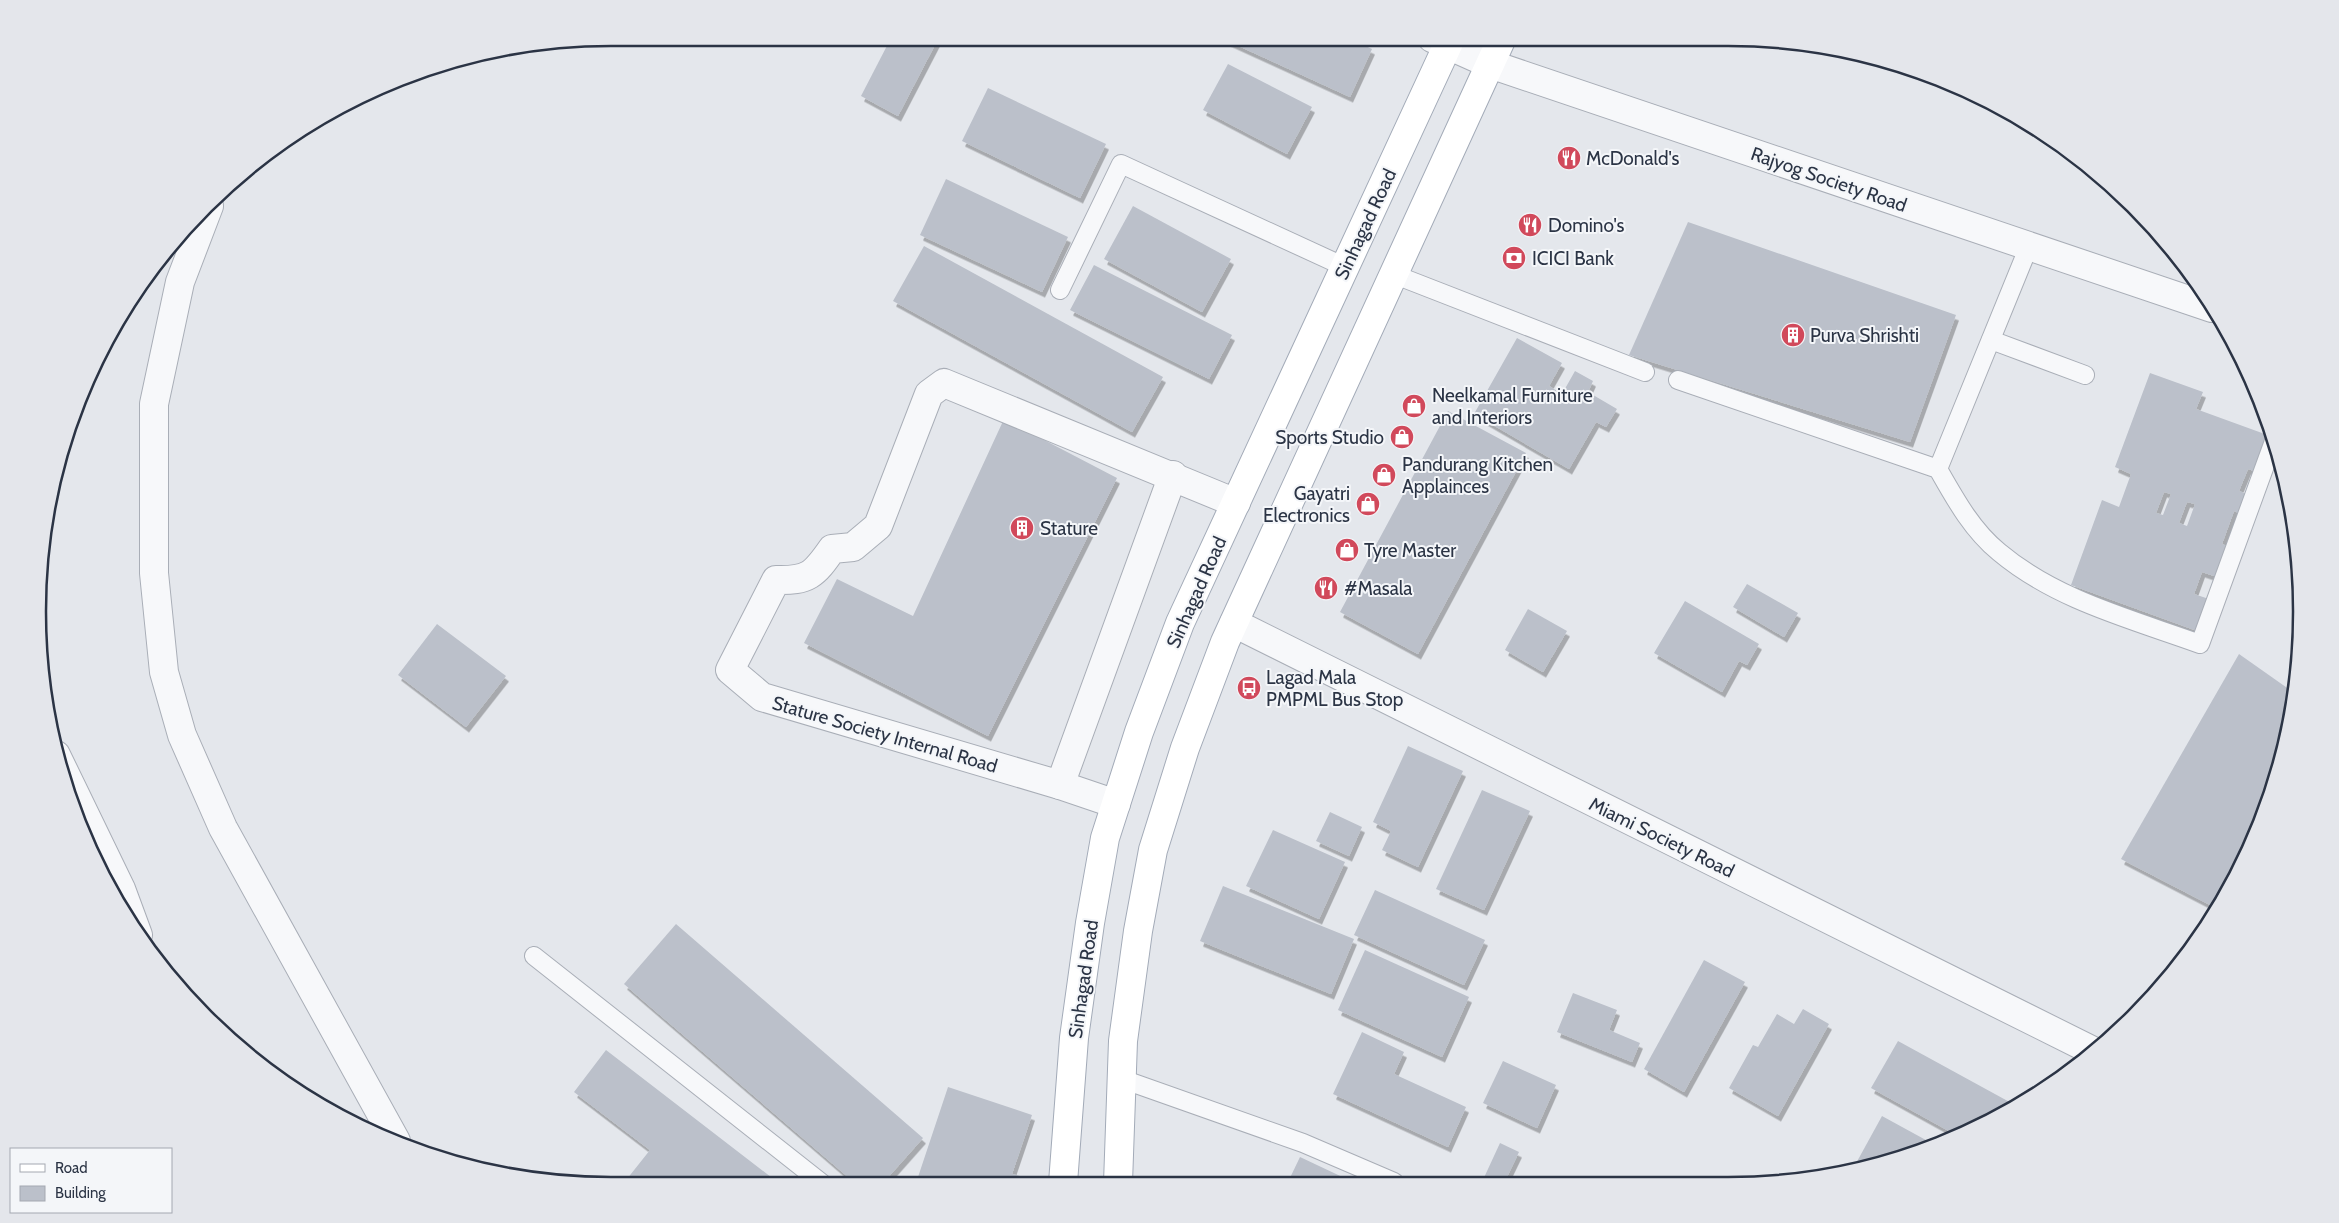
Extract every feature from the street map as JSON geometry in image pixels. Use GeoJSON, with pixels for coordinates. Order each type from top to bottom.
{"type":"FeatureCollection","features":[{"type":"Feature","properties":{"kind":"main road","name":"Sinhagad Road"},"geometry":{"type":"LineString","coordinates":[[1063,1177],[1074,1038],[1090,923],[1105,838],[1139,732],[1180,623],[1346,267],[1442,46]]}},
{"type":"Feature","properties":{"kind":"main road"},"geometry":{"type":"LineString","coordinates":[[1118,1177],[1125,1023],[1138,931],[1153,850],[1185,748],[1234,623],[1498,46]]}},
{"type":"Feature","properties":{"kind":"street","name":"Rajyog Society Road"},"geometry":{"type":"LineString","coordinates":[[1454,46],[1490,64],[2202,305]]}},
{"type":"Feature","properties":{"kind":"street"},"geometry":{"type":"LineString","coordinates":[[203,222],[180,282],[154,404],[154,573],[164,672],[182,735],[223,828],[392,1133]]}},
{"type":"Feature","properties":{"kind":"street","name":"Stature Society Internal Road"},"geometry":{"type":"LineString","coordinates":[[1116,804],[1060,785],[762,697],[730,670],[776,580],[797,581],[817,570],[832,549],[854,546],[878,526],[929,394],[944,383],[1173,475],[1236,503]]}},
{"type":"Feature","properties":{"kind":"street"},"geometry":{"type":"LineString","coordinates":[[1060,785],[1173,475]]}},
{"type":"Feature","properties":{"kind":"street","name":"Miami Society Road"},"geometry":{"type":"LineString","coordinates":[[1234,623],[2086,1048]]}},
{"type":"Feature","properties":{"kind":"street"},"geometry":{"type":"LineString","coordinates":[[81,808],[122,893]]}},
{"type":"Feature","properties":{"kind":"lane"},"geometry":{"type":"LineString","coordinates":[[1060,290],[1121,164],[1346,267]]}},
{"type":"Feature","properties":{"kind":"lane"},"geometry":{"type":"LineString","coordinates":[[1938,469],[2029,246]]}},
{"type":"Feature","properties":{"kind":"lane"},"geometry":{"type":"LineString","coordinates":[[1393,274],[1645,372]]}},
{"type":"Feature","properties":{"kind":"lane"},"geometry":{"type":"LineString","coordinates":[[1991,340],[2085,375]]}},
{"type":"Feature","properties":{"kind":"lane"},"geometry":{"type":"LineString","coordinates":[[1678,380],[1938,469],[1968,519],[1998,552],[2056,591],[2200,644],[2270,454]]}},
{"type":"Feature","properties":{"kind":"lane"},"geometry":{"type":"LineString","coordinates":[[534,956],[814,1177]]}},
{"type":"Feature","properties":{"kind":"lane"},"geometry":{"type":"LineString","coordinates":[[1122,1078],[1303,1143],[1382,1177]]}},
{"type":"Feature","properties":{"kind":"building"},"geometry":{"type":"Polygon","coordinates":[[[887,46],[934,46],[898,116],[861,96],[887,46]]]}},
{"type":"Feature","properties":{"kind":"building"},"geometry":{"type":"Polygon","coordinates":[[[1238,46],[1365,46],[1372,49],[1350,97],[1238,46]]]}},
{"type":"Feature","properties":{"kind":"building"},"geometry":{"type":"Polygon","coordinates":[[[1228,64],[1312,107],[1287,154],[1203,110],[1228,64]]]}},
{"type":"Feature","properties":{"kind":"building"},"geometry":{"type":"Polygon","coordinates":[[[988,88],[1106,144],[1080,198],[962,141],[988,88]]]}},
{"type":"Feature","properties":{"kind":"building"},"geometry":{"type":"Polygon","coordinates":[[[946,179],[1068,237],[1042,292],[920,235],[946,179]]]}},
{"type":"Feature","properties":{"kind":"building"},"geometry":{"type":"Polygon","coordinates":[[[1133,206],[1231,259],[1202,312],[1104,259],[1133,206]]]}},
{"type":"Feature","properties":{"kind":"building","name":"Purva Shrishti"},"geometry":{"type":"Polygon","coordinates":[[[1688,222],[1956,315],[1910,442],[1629,355],[1688,222]]]}},
{"type":"Feature","properties":{"kind":"building"},"geometry":{"type":"Polygon","coordinates":[[[924,246],[1163,377],[1132,432],[893,301],[924,246]]]}},
{"type":"Feature","properties":{"kind":"building"},"geometry":{"type":"Polygon","coordinates":[[[1094,265],[1232,335],[1209,379],[1070,310],[1094,265]]]}},
{"type":"Feature","properties":{"kind":"building"},"geometry":{"type":"Polygon","coordinates":[[[1517,338],[1562,363],[1549,386],[1562,394],[1575,371],[1593,381],[1588,392],[1617,409],[1606,427],[1596,422],[1569,469],[1474,414],[1517,338]]]}},
{"type":"Feature","properties":{"kind":"building"},"geometry":{"type":"Polygon","coordinates":[[[2150,373],[2203,392],[2196,409],[2264,434],[2269,449],[2260,473],[2248,469],[2239,491],[2251,496],[2244,515],[2234,511],[2222,544],[2231,548],[2220,578],[2202,572],[2194,594],[2212,600],[2200,632],[2071,585],[2102,500],[2119,507],[2131,474],[2115,467],[2150,373]],[[2164,492],[2156,513],[2163,515],[2171,494],[2164,492]],[[2187,502],[2179,523],[2187,526],[2195,504],[2187,502]]]}},
{"type":"Feature","properties":{"kind":"building"},"geometry":{"type":"Polygon","coordinates":[[[1448,411],[1526,453],[1418,654],[1340,612],[1448,411]]]}},
{"type":"Feature","properties":{"kind":"building","name":"Stature"},"geometry":{"type":"Polygon","coordinates":[[[1004,419],[1117,478],[988,736],[804,643],[837,579],[913,616],[1004,419]]]}},
{"type":"Feature","properties":{"kind":"building"},"geometry":{"type":"Polygon","coordinates":[[[1747,584],[1798,613],[1784,637],[1733,607],[1747,584]]]}},
{"type":"Feature","properties":{"kind":"building"},"geometry":{"type":"Polygon","coordinates":[[[1685,601],[1759,644],[1747,665],[1739,661],[1722,692],[1654,653],[1685,601]]]}},
{"type":"Feature","properties":{"kind":"building"},"geometry":{"type":"Polygon","coordinates":[[[1528,609],[1567,631],[1543,672],[1505,650],[1528,609]]]}},
{"type":"Feature","properties":{"kind":"building"},"geometry":{"type":"Polygon","coordinates":[[[437,624],[506,676],[466,727],[398,675],[437,624]]]}},
{"type":"Feature","properties":{"kind":"building"},"geometry":{"type":"Polygon","coordinates":[[[2239,654],[2287,688],[2282,722],[2263,793],[2250,828],[2234,862],[2210,905],[2121,859],[2239,654]]]}},
{"type":"Feature","properties":{"kind":"building"},"geometry":{"type":"Polygon","coordinates":[[[1408,746],[1463,771],[1418,867],[1382,850],[1391,831],[1373,822],[1408,746]]]}},
{"type":"Feature","properties":{"kind":"building"},"geometry":{"type":"Polygon","coordinates":[[[1482,790],[1530,811],[1484,910],[1436,889],[1482,790]]]}},
{"type":"Feature","properties":{"kind":"building"},"geometry":{"type":"Polygon","coordinates":[[[1330,812],[1362,827],[1349,856],[1316,841],[1330,812]]]}},
{"type":"Feature","properties":{"kind":"building"},"geometry":{"type":"Polygon","coordinates":[[[1273,830],[1345,862],[1319,919],[1246,886],[1273,830]]]}},
{"type":"Feature","properties":{"kind":"building"},"geometry":{"type":"Polygon","coordinates":[[[1223,886],[1354,939],[1331,994],[1200,941],[1223,886]]]}},
{"type":"Feature","properties":{"kind":"building"},"geometry":{"type":"Polygon","coordinates":[[[1375,890],[1485,940],[1464,985],[1354,935],[1375,890]]]}},
{"type":"Feature","properties":{"kind":"building"},"geometry":{"type":"Polygon","coordinates":[[[676,924],[923,1138],[888,1177],[848,1177],[624,984],[676,924]]]}},
{"type":"Feature","properties":{"kind":"building"},"geometry":{"type":"Polygon","coordinates":[[[1365,950],[1469,997],[1442,1057],[1338,1010],[1365,950]]]}},
{"type":"Feature","properties":{"kind":"building"},"geometry":{"type":"Polygon","coordinates":[[[1704,960],[1745,982],[1684,1092],[1644,1069],[1704,960]]]}},
{"type":"Feature","properties":{"kind":"building"},"geometry":{"type":"Polygon","coordinates":[[[1573,993],[1617,1010],[1609,1030],[1640,1043],[1632,1062],[1557,1032],[1573,993]]]}},
{"type":"Feature","properties":{"kind":"building"},"geometry":{"type":"Polygon","coordinates":[[[1803,1009],[1829,1024],[1778,1116],[1729,1088],[1753,1045],[1758,1047],[1777,1014],[1794,1024],[1803,1009]]]}},
{"type":"Feature","properties":{"kind":"building"},"geometry":{"type":"Polygon","coordinates":[[[1362,1032],[1404,1052],[1394,1074],[1466,1107],[1448,1147],[1333,1094],[1362,1032]]]}},
{"type":"Feature","properties":{"kind":"building"},"geometry":{"type":"Polygon","coordinates":[[[1898,1041],[2009,1102],[1950,1131],[1871,1088],[1898,1041]]]}},
{"type":"Feature","properties":{"kind":"building"},"geometry":{"type":"Polygon","coordinates":[[[606,1050],[771,1177],[629,1177],[650,1150],[574,1092],[606,1050]]]}},
{"type":"Feature","properties":{"kind":"building"},"geometry":{"type":"Polygon","coordinates":[[[1503,1061],[1556,1085],[1537,1128],[1483,1103],[1503,1061]]]}},
{"type":"Feature","properties":{"kind":"building"},"geometry":{"type":"Polygon","coordinates":[[[948,1087],[1032,1115],[1012,1174],[1024,1177],[918,1177],[948,1087]]]}},
{"type":"Feature","properties":{"kind":"building"},"geometry":{"type":"Polygon","coordinates":[[[1882,1116],[1927,1140],[1909,1147],[1857,1161],[1882,1116]]]}},
{"type":"Feature","properties":{"kind":"building"},"geometry":{"type":"Polygon","coordinates":[[[1500,1143],[1519,1152],[1507,1177],[1484,1177],[1500,1143]]]}},
{"type":"Feature","properties":{"kind":"building"},"geometry":{"type":"Polygon","coordinates":[[[1300,1157],[1342,1177],[1290,1177],[1300,1157]]]}},
{"type":"Feature","properties":{"kind":"place","name":"McDonald's"},"geometry":{"type":"Point","coordinates":[1569,158]}},
{"type":"Feature","properties":{"kind":"place","name":"Domino's"},"geometry":{"type":"Point","coordinates":[1530,225]}},
{"type":"Feature","properties":{"kind":"place","name":"ICICI Bank"},"geometry":{"type":"Point","coordinates":[1514,258]}},
{"type":"Feature","properties":{"kind":"place","name":"Purva Shrishti"},"geometry":{"type":"Point","coordinates":[1793,335]}},
{"type":"Feature","properties":{"kind":"place","name":"Neelkamal Furniture and Interiors"},"geometry":{"type":"Point","coordinates":[1414,406]}},
{"type":"Feature","properties":{"kind":"place","name":"Sports Studio"},"geometry":{"type":"Point","coordinates":[1402,437]}},
{"type":"Feature","properties":{"kind":"place","name":"Pandurang Kitchen Applainces"},"geometry":{"type":"Point","coordinates":[1384,475]}},
{"type":"Feature","properties":{"kind":"place","name":"Gayatri Electronics"},"geometry":{"type":"Point","coordinates":[1368,504]}},
{"type":"Feature","properties":{"kind":"place","name":"Stature"},"geometry":{"type":"Point","coordinates":[1022,528]}},
{"type":"Feature","properties":{"kind":"place","name":"Tyre Master"},"geometry":{"type":"Point","coordinates":[1347,550]}},
{"type":"Feature","properties":{"kind":"place","name":"#Masala"},"geometry":{"type":"Point","coordinates":[1326,588]}},
{"type":"Feature","properties":{"kind":"place","name":"Lagad Mala PMPML Bus Stop"},"geometry":{"type":"Point","coordinates":[1249,688]}}]}
